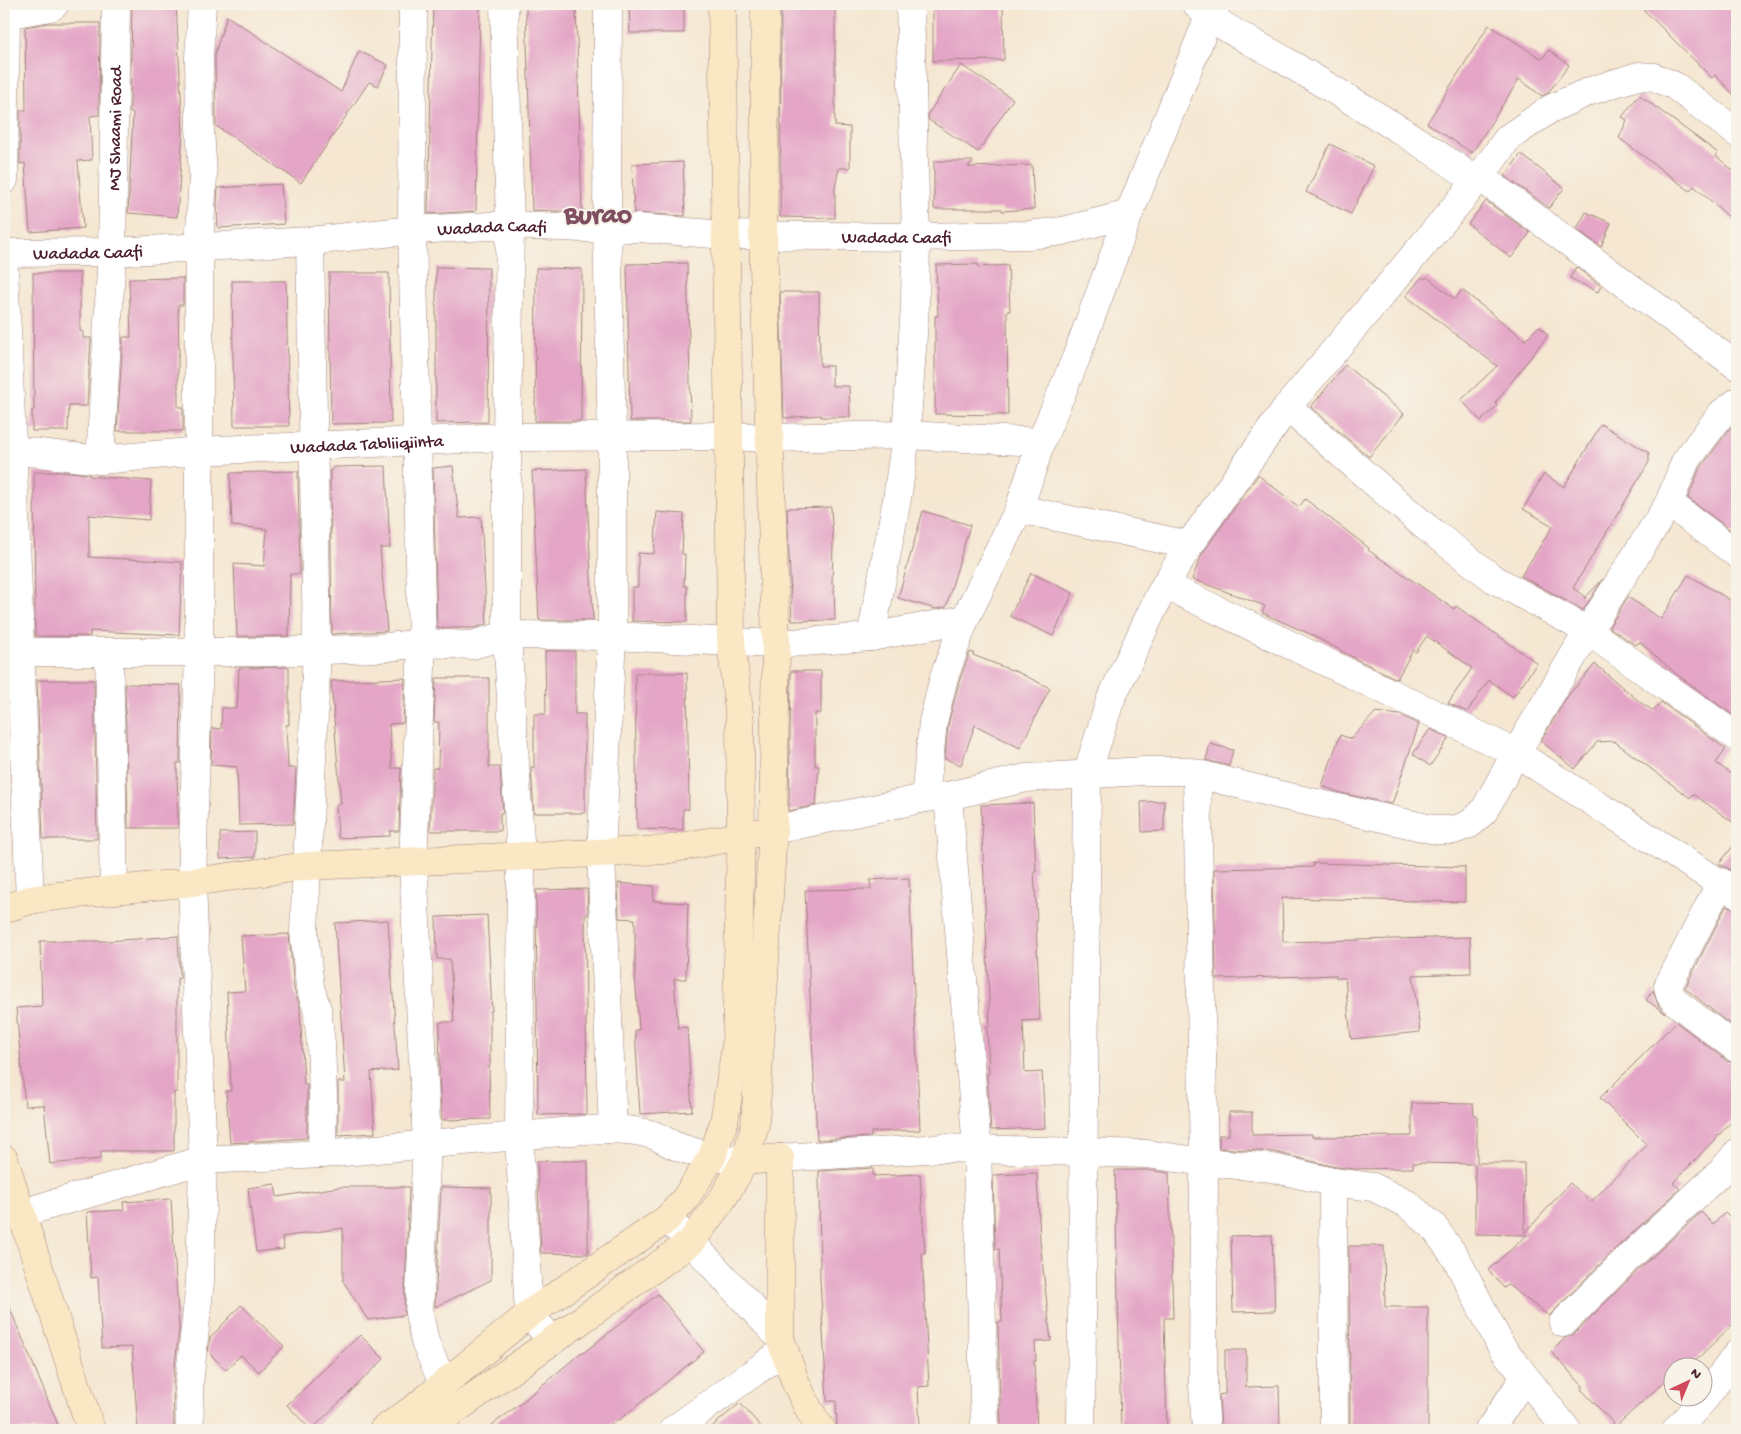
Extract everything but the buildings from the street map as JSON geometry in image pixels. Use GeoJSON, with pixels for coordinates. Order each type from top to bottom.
{"type":"FeatureCollection","features":[{"type":"Feature","properties":{"kind":"street"},"geometry":{"type":"LineString","coordinates":[[4,180],[5,15],[51,7],[55,4]]}},
{"type":"Feature","properties":{"kind":"street","name":"MJ Shaami Road"},"geometry":{"type":"LineString","coordinates":[[100,460],[112,252],[116,4]]}},
{"type":"Feature","properties":{"kind":"street"},"geometry":{"type":"LineString","coordinates":[[190,1430],[190,1384],[200,1282],[203,1160],[192,882],[199,652],[199,246],[203,176],[198,57],[202,4]]}},
{"type":"Feature","properties":{"kind":"street"},"geometry":{"type":"LineString","coordinates":[[413,4],[412,230],[422,643],[414,862],[426,1143],[419,1313],[425,1342],[443,1384]]}},
{"type":"Feature","properties":{"kind":"street"},"geometry":{"type":"LineString","coordinates":[[504,4],[510,225],[507,635],[522,857],[519,1136],[529,1314],[553,1341]]}},
{"type":"Feature","properties":{"kind":"street"},"geometry":{"type":"LineString","coordinates":[[608,4],[607,229],[612,438],[612,636],[601,854],[613,1129]]}},
{"type":"Feature","properties":{"kind":"street"},"geometry":{"type":"LineString","coordinates":[[425,1421],[443,1384],[529,1314],[667,1219],[685,1199],[712,1157],[724,1122],[736,1046],[741,836],[740,721],[731,642],[722,4]]}},
{"type":"Feature","properties":{"kind":"street"},"geometry":{"type":"LineString","coordinates":[[383,1430],[425,1421],[553,1341],[691,1242],[723,1198],[745,1162],[755,1125],[773,830],[776,644],[763,235],[764,4]]}},
{"type":"Feature","properties":{"kind":"street"},"geometry":{"type":"LineString","coordinates":[[871,637],[906,435],[915,306],[916,237],[910,4]]}},
{"type":"Feature","properties":{"kind":"street"},"geometry":{"type":"LineString","coordinates":[[984,1430],[977,1148],[937,797],[933,722],[944,677],[965,619],[1019,509],[1041,442],[1076,358],[1208,8],[1285,60],[1478,179],[1737,366]]}},
{"type":"Feature","properties":{"kind":"street"},"geometry":{"type":"LineString","coordinates":[[1081,1430],[1087,774],[1110,701],[1165,585],[1189,545],[1287,407],[1478,179],[1508,138],[1550,109],[1590,91],[1638,76],[1654,77],[1675,86],[1737,133]]}},
{"type":"Feature","properties":{"kind":"street","name":"Wadada Caafi"},"geometry":{"type":"LineString","coordinates":[[4,253],[112,252],[310,241],[412,230],[510,225],[607,229],[639,228],[725,235],[916,237],[1029,235],[1063,231],[1129,214]]}},
{"type":"Feature","properties":{"kind":"street"},"geometry":{"type":"LineString","coordinates":[[310,241],[317,650],[304,932],[310,987],[317,1009],[321,1043],[323,1096],[322,1154]]}},
{"type":"Feature","properties":{"kind":"street"},"geometry":{"type":"LineString","coordinates":[[4,270],[9,449],[11,653],[30,900]]}},
{"type":"Feature","properties":{"kind":"street"},"geometry":{"type":"LineString","coordinates":[[4,909],[30,900],[192,882],[307,866],[664,850],[773,830],[1026,778],[1087,774],[1188,771],[1280,795],[1436,830],[1454,830],[1470,824],[1484,811],[1588,631],[1669,503],[1685,462],[1722,414],[1737,402]]}},
{"type":"Feature","properties":{"kind":"street"},"geometry":{"type":"LineString","coordinates":[[1287,407],[1427,528],[1494,579],[1588,631],[1737,737]]}},
{"type":"Feature","properties":{"kind":"street","name":"Wadada Tabliiqiinta"},"geometry":{"type":"LineString","coordinates":[[9,449],[100,460],[199,451],[507,437],[729,436],[770,438],[906,435],[1041,442]]}},
{"type":"Feature","properties":{"kind":"street"},"geometry":{"type":"LineString","coordinates":[[1669,503],[1737,554]]}},
{"type":"Feature","properties":{"kind":"street"},"geometry":{"type":"LineString","coordinates":[[1019,509],[1189,545]]}},
{"type":"Feature","properties":{"kind":"street"},"geometry":{"type":"LineString","coordinates":[[1165,585],[1516,753],[1729,888],[1668,986],[1670,995],[1677,1003],[1737,1049]]}},
{"type":"Feature","properties":{"kind":"street"},"geometry":{"type":"LineString","coordinates":[[11,653],[271,652],[379,648],[422,643],[472,645],[507,635],[612,636],[776,644],[871,637],[965,619]]}},
{"type":"Feature","properties":{"kind":"street"},"geometry":{"type":"LineString","coordinates":[[109,653],[114,890]]}},
{"type":"Feature","properties":{"kind":"street"},"geometry":{"type":"LineString","coordinates":[[1197,774],[1204,1162],[1203,1385],[1206,1430]]}},
{"type":"Feature","properties":{"kind":"street"},"geometry":{"type":"LineString","coordinates":[[22,1213],[203,1160],[322,1154],[583,1130],[613,1129],[653,1135],[678,1147],[712,1157],[745,1162],[780,1158],[943,1148],[977,1148],[1147,1154],[1204,1162],[1272,1168],[1333,1182],[1372,1187],[1407,1204],[1433,1226],[1456,1258],[1501,1346],[1567,1430]]}},
{"type":"Feature","properties":{"kind":"street"},"geometry":{"type":"LineString","coordinates":[[1563,1323],[1722,1171],[1737,1153]]}},
{"type":"Feature","properties":{"kind":"street"},"geometry":{"type":"LineString","coordinates":[[780,1158],[782,1344],[795,1381],[809,1410],[822,1430]]}},
{"type":"Feature","properties":{"kind":"street"},"geometry":{"type":"LineString","coordinates":[[4,1159],[91,1430]]}},
{"type":"Feature","properties":{"kind":"street"},"geometry":{"type":"LineString","coordinates":[[1333,1182],[1334,1430]]}},
{"type":"Feature","properties":{"kind":"street"},"geometry":{"type":"LineString","coordinates":[[667,1219],[691,1242],[782,1344]]}},
{"type":"Feature","properties":{"kind":"street"},"geometry":{"type":"LineString","coordinates":[[673,1430],[782,1344]]}},
{"type":"Feature","properties":{"kind":"street"},"geometry":{"type":"LineString","coordinates":[[1676,1430],[1705,1398],[1737,1354]]}},
{"type":"Feature","properties":{"kind":"street"},"geometry":{"type":"LineString","coordinates":[[1489,1430],[1525,1378]]}},
{"type":"Feature","properties":{"kind":"district","name":"Burao"},"geometry":{"type":"Point","coordinates":[598,212]}}]}
